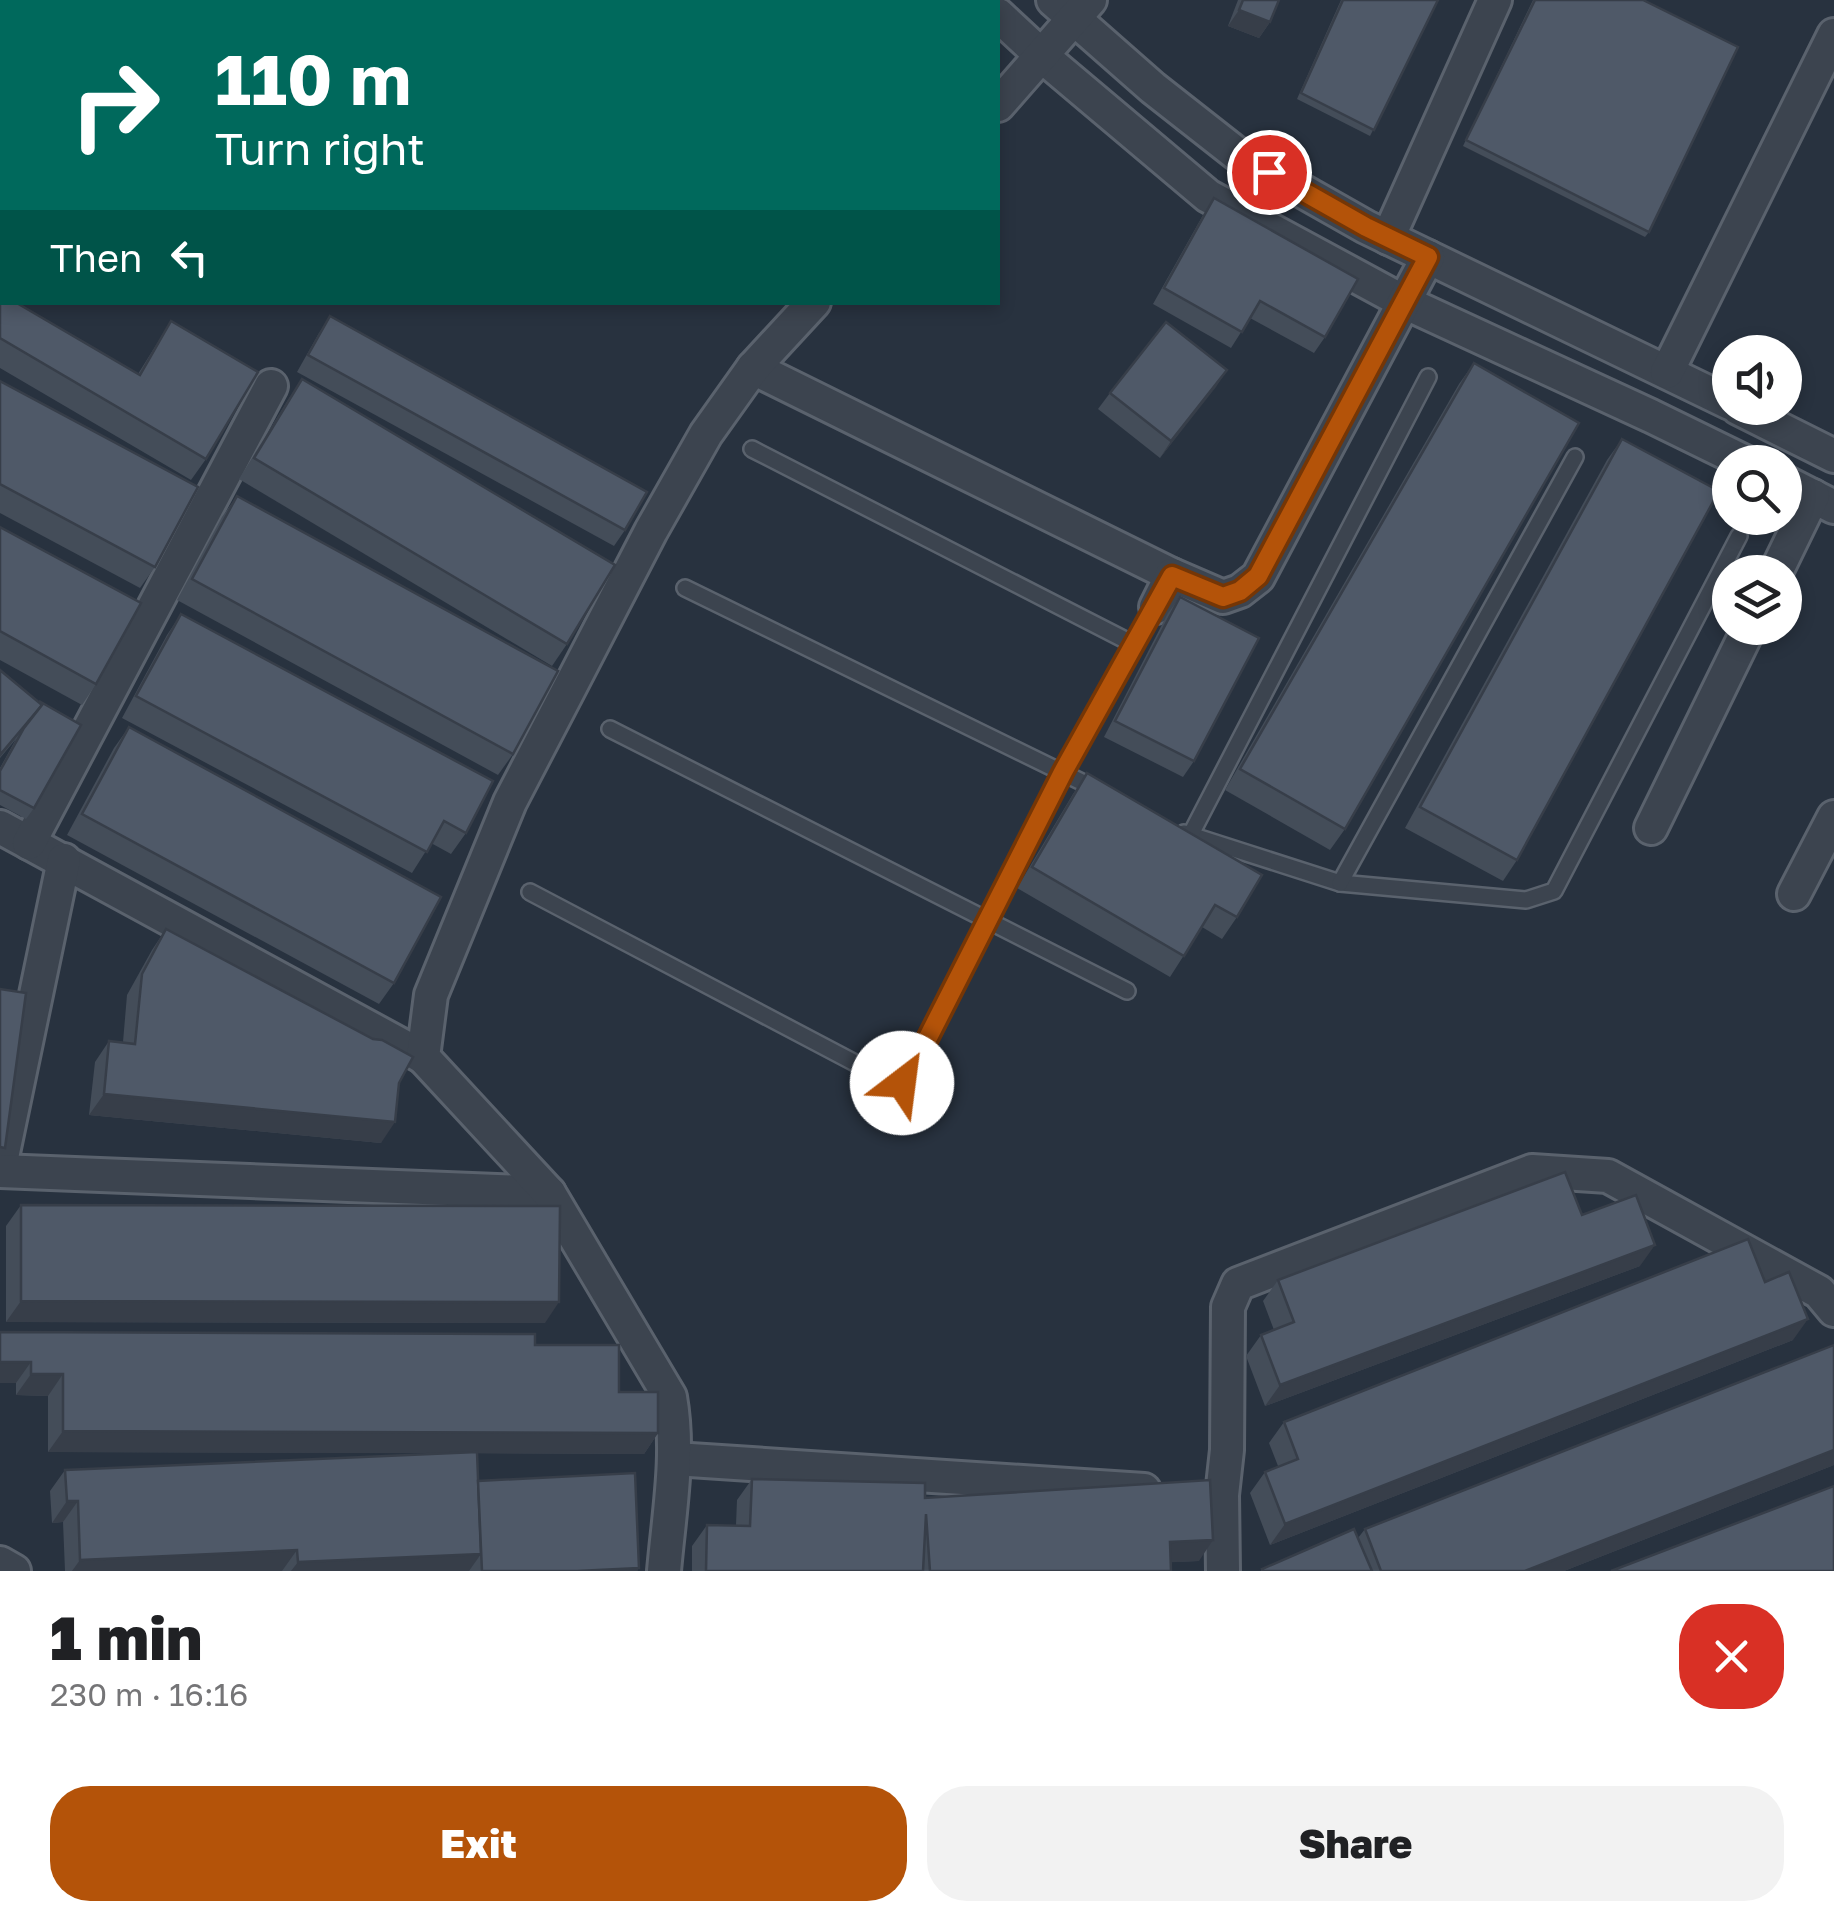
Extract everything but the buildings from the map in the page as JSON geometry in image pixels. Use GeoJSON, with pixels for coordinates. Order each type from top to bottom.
{"type":"FeatureCollection","features":[{"type":"Feature","properties":{"kind":"street"},"geometry":{"type":"LineString","coordinates":[[1388,238],[1495,0]]}},
{"type":"Feature","properties":{"kind":"street"},"geometry":{"type":"LineString","coordinates":[[1000,102],[1042,56],[1073,6],[1153,88],[1237,154],[1388,238],[1712,395]]}},
{"type":"Feature","properties":{"kind":"street"},"geometry":{"type":"LineString","coordinates":[[1000,17],[1208,196],[1404,302],[1712,446]]}},
{"type":"Feature","properties":{"kind":"street"},"geometry":{"type":"LineString","coordinates":[[1667,372],[1834,35]]}},
{"type":"Feature","properties":{"kind":"street"},"geometry":{"type":"LineString","coordinates":[[753,368],[1172,576],[1223,597],[1240,591],[1258,576],[1428,257]]}},
{"type":"Feature","properties":{"kind":"street"},"geometry":{"type":"LineString","coordinates":[[423,1057],[431,996],[510,802],[706,434],[753,368],[811,305]]}},
{"type":"Feature","properties":{"kind":"street"},"geometry":{"type":"LineString","coordinates":[[29,843],[271,386]]}},
{"type":"Feature","properties":{"kind":"street"},"geometry":{"type":"LineString","coordinates":[[1775,425],[1832,451]]}},
{"type":"Feature","properties":{"kind":"street"},"geometry":{"type":"LineString","coordinates":[[1784,555],[1811,495]]}},
{"type":"Feature","properties":{"kind":"street"},"geometry":{"type":"LineString","coordinates":[[1156,607],[1172,576]]}},
{"type":"Feature","properties":{"kind":"street"},"geometry":{"type":"LineString","coordinates":[[1652,828],[1741,645]]}},
{"type":"Feature","properties":{"kind":"street"},"geometry":{"type":"LineString","coordinates":[[1794,894],[1834,817]]}},
{"type":"Feature","properties":{"kind":"street"},"geometry":{"type":"LineString","coordinates":[[0,827],[423,1057],[549,1193],[670,1397],[675,1459],[664,1571]]}},
{"type":"Feature","properties":{"kind":"street"},"geometry":{"type":"LineString","coordinates":[[64,860],[0,1169],[549,1193]]}},
{"type":"Feature","properties":{"kind":"street"},"geometry":{"type":"LineString","coordinates":[[1223,1571],[1228,1307],[1238,1284],[1532,1171],[1608,1176],[1820,1292],[1834,1310]]}},
{"type":"Feature","properties":{"kind":"street"},"geometry":{"type":"LineString","coordinates":[[675,1459],[1222,1495]]}},
{"type":"Feature","properties":{"kind":"street"},"geometry":{"type":"LineString","coordinates":[[0,1564],[14,1571]]}},
{"type":"Feature","properties":{"kind":"lane"},"geometry":{"type":"LineString","coordinates":[[1190,836],[1428,377]]}},
{"type":"Feature","properties":{"kind":"lane"},"geometry":{"type":"LineString","coordinates":[[752,448],[1135,644]]}},
{"type":"Feature","properties":{"kind":"lane"},"geometry":{"type":"LineString","coordinates":[[1340,884],[1575,458]]}},
{"type":"Feature","properties":{"kind":"lane"},"geometry":{"type":"LineString","coordinates":[[1174,828],[1340,884],[1526,900],[1554,891],[1739,536]]}},
{"type":"Feature","properties":{"kind":"lane"},"geometry":{"type":"LineString","coordinates":[[685,588],[1110,796]]}},
{"type":"Feature","properties":{"kind":"lane"},"geometry":{"type":"LineString","coordinates":[[530,892],[894,1084],[902,1083],[1063,772],[1156,607]]}},
{"type":"Feature","properties":{"kind":"lane"},"geometry":{"type":"LineString","coordinates":[[610,729],[1127,991]]}},
{"type":"Feature","properties":{"kind":"route"},"geometry":{"type":"LineString","coordinates":[[902,1083],[1063,772],[1172,576],[1223,597],[1240,591],[1258,576],[1428,257],[1269,172]]}}]}
